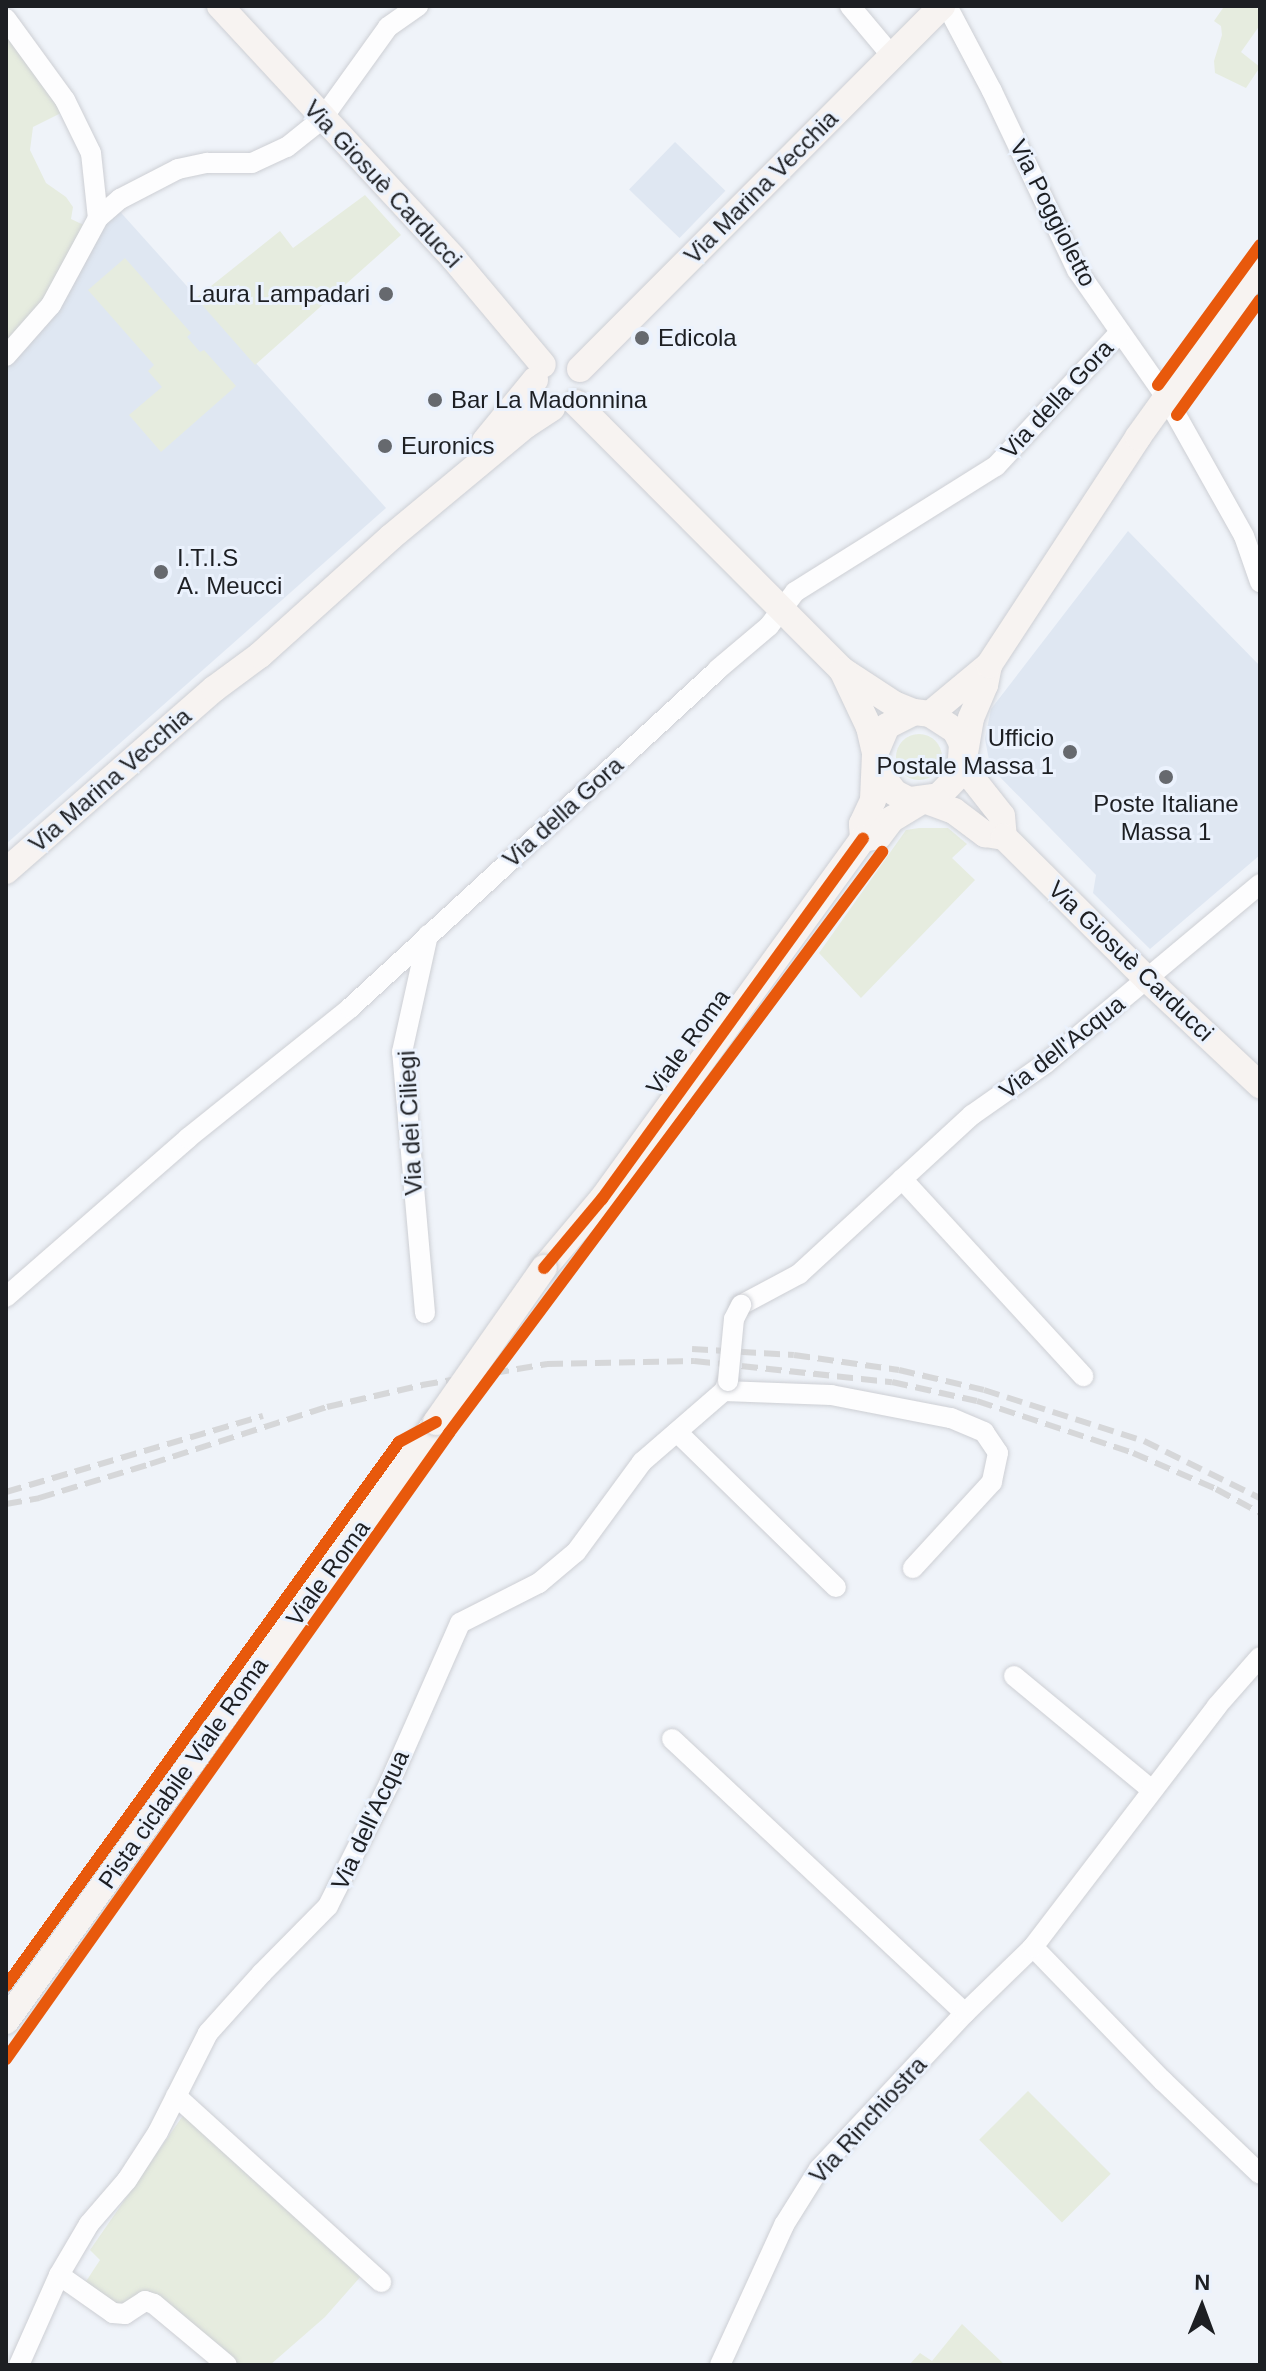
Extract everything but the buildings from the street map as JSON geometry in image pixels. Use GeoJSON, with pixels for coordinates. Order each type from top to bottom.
{"type":"FeatureCollection","features":[{"type":"Feature","properties":{"kind":"main road","name":"Via Giosuè Carducci"},"geometry":{"type":"LineString","coordinates":[[220,6],[454,259],[539,373]]}},
{"type":"Feature","properties":{"kind":"main road","name":"Via Marina Vecchia"},"geometry":{"type":"LineString","coordinates":[[580,369],[944,6]]}},
{"type":"Feature","properties":{"kind":"main road"},"geometry":{"type":"LineString","coordinates":[[863,839],[862,824],[873,800],[876,761],[887,726],[922,713],[989,665],[1166,397],[1260,267]]}},
{"type":"Feature","properties":{"kind":"main road"},"geometry":{"type":"LineString","coordinates":[[564,406],[585,384],[580,369],[559,359],[539,373],[538,397],[564,406],[842,670],[894,704],[922,713],[955,730],[964,759]]}},
{"type":"Feature","properties":{"kind":"main road","name":"Via Marina Vecchia"},"geometry":{"type":"LineString","coordinates":[[214,689],[253,647],[477,451],[539,373]]}},
{"type":"Feature","properties":{"kind":"main road","name":"Via Marina Vecchia"},"geometry":{"type":"LineString","coordinates":[[6,871],[484,460],[564,406]]}},
{"type":"Feature","properties":{"kind":"main road"},"geometry":{"type":"LineString","coordinates":[[842,670],[869,727],[876,761],[895,793],[924,800],[939,796],[952,787],[964,759],[971,718],[985,685],[989,665]]}},
{"type":"Feature","properties":{"kind":"main road","name":"Via Giosuè Carducci"},"geometry":{"type":"LineString","coordinates":[[964,759],[972,778],[1002,816],[1004,837]]}},
{"type":"Feature","properties":{"kind":"main road","name":"Via Giosuè Carducci"},"geometry":{"type":"LineString","coordinates":[[924,800],[954,811],[985,834],[1004,837],[1148,980],[1260,1085]]}},
{"type":"Feature","properties":{"kind":"main road","name":"Viale Roma"},"geometry":{"type":"LineString","coordinates":[[6,2021],[544,1268],[602,1199],[863,839],[879,836],[892,819],[924,800]]}},
{"type":"Feature","properties":{"kind":"street"},"geometry":{"type":"LineString","coordinates":[[388,27],[390,6]]}},
{"type":"Feature","properties":{"kind":"street"},"geometry":{"type":"LineString","coordinates":[[6,356],[51,305],[98,218],[120,199],[150,181],[193,165],[252,163],[287,147],[322,119],[388,27],[418,6]]}},
{"type":"Feature","properties":{"kind":"street"},"geometry":{"type":"LineString","coordinates":[[850,6],[892,56]]}},
{"type":"Feature","properties":{"kind":"street","name":"Via Poggioletto"},"geometry":{"type":"LineString","coordinates":[[944,6],[992,91],[1077,270],[1166,397],[1252,529],[1260,582]]}},
{"type":"Feature","properties":{"kind":"street"},"geometry":{"type":"LineString","coordinates":[[6,19],[65,100],[91,153],[98,218]]}},
{"type":"Feature","properties":{"kind":"street","name":"Via della Gora"},"geometry":{"type":"LineString","coordinates":[[6,1297],[188,1138],[350,1008],[769,626],[795,592],[996,466],[1119,333]]}},
{"type":"Feature","properties":{"kind":"street","name":"Via dell'Acqua"},"geometry":{"type":"LineString","coordinates":[[19,2365],[59,2275],[89,2224],[127,2180],[208,2033],[328,1906],[390,1782],[460,1623],[539,1583],[576,1552],[642,1462],[726,1386],[734,1319],[741,1305],[799,1274],[972,1115],[1046,1063],[1260,884]]}},
{"type":"Feature","properties":{"kind":"street","name":"Via dei Ciliegi"},"geometry":{"type":"LineString","coordinates":[[425,1313],[402,1052],[428,935]]}},
{"type":"Feature","properties":{"kind":"street"},"geometry":{"type":"LineString","coordinates":[[902,1179],[1083,1376]]}},
{"type":"Feature","properties":{"kind":"street"},"geometry":{"type":"LineString","coordinates":[[726,1386],[831,1395],[951,1418],[984,1432],[998,1453],[992,1482],[913,1568]]}},
{"type":"Feature","properties":{"kind":"street"},"geometry":{"type":"LineString","coordinates":[[677,1432],[836,1587]]}},
{"type":"Feature","properties":{"kind":"street","name":"Via Rinchiostra"},"geometry":{"type":"LineString","coordinates":[[720,2365],[784,2225],[819,2169],[965,2013],[1033,1947],[1152,1790],[1258,1662]]}},
{"type":"Feature","properties":{"kind":"street"},"geometry":{"type":"LineString","coordinates":[[1014,1676],[1152,1790]]}},
{"type":"Feature","properties":{"kind":"street"},"geometry":{"type":"LineString","coordinates":[[672,1739],[965,2013]]}},
{"type":"Feature","properties":{"kind":"street"},"geometry":{"type":"LineString","coordinates":[[1033,1947],[1163,2081],[1260,2174]]}},
{"type":"Feature","properties":{"kind":"street"},"geometry":{"type":"LineString","coordinates":[[176,2096],[381,2282]]}},
{"type":"Feature","properties":{"kind":"street"},"geometry":{"type":"LineString","coordinates":[[59,2275],[113,2313],[125,2314],[145,2301],[154,2304],[227,2365]]}},
{"type":"Feature","properties":{"kind":"shaded area"},"geometry":{"type":"Polygon","coordinates":[[[1221,6],[1255,6],[1260,11],[1260,25],[1241,52],[1260,67],[1246,88],[1215,73],[1214,61],[1222,35],[1221,26],[1214,21],[1223,8],[1221,6]]]}},
{"type":"Feature","properties":{"kind":"shaded area"},"geometry":{"type":"Polygon","coordinates":[[[6,32],[65,111],[33,127],[30,150],[46,183],[66,197],[73,207],[71,219],[86,226],[38,312],[6,340],[6,32]]]}},
{"type":"Feature","properties":{"kind":"shaded area"},"geometry":{"type":"Polygon","coordinates":[[[675,142],[725,191],[680,238],[629,189],[675,142]]]}},
{"type":"Feature","properties":{"kind":"shaded area"},"geometry":{"type":"Polygon","coordinates":[[[365,195],[401,235],[255,365],[196,298],[280,231],[293,248],[365,195]]]}},
{"type":"Feature","properties":{"kind":"shaded area","name":"I.T.I.S A. Meucci"},"geometry":{"type":"Polygon","coordinates":[[[115,206],[386,508],[6,844],[6,363],[115,206]]]}},
{"type":"Feature","properties":{"kind":"shaded area"},"geometry":{"type":"Polygon","coordinates":[[[125,258],[191,333],[187,337],[200,352],[204,350],[236,386],[161,452],[129,415],[162,387],[148,371],[154,365],[88,290],[125,258]]]}},
{"type":"Feature","properties":{"kind":"shaded area"},"geometry":{"type":"Polygon","coordinates":[[[1128,531],[1260,666],[1260,855],[1150,949],[1093,893],[1096,875],[999,776],[989,760],[985,739],[991,709],[1128,531]]]}},
{"type":"Feature","properties":{"kind":"shaded area"},"geometry":{"type":"Polygon","coordinates":[[[919,734],[935,741],[942,757],[935,773],[919,780],[903,773],[896,757],[903,741],[919,734]]]}},
{"type":"Feature","properties":{"kind":"shaded area"},"geometry":{"type":"Polygon","coordinates":[[[948,828],[967,844],[952,858],[975,880],[861,998],[819,953],[906,830],[948,828]]]}},
{"type":"Feature","properties":{"kind":"shaded area"},"geometry":{"type":"Polygon","coordinates":[[[1028,2091],[1111,2174],[1062,2223],[979,2140],[1028,2091]]]}},
{"type":"Feature","properties":{"kind":"shaded area"},"geometry":{"type":"Polygon","coordinates":[[[184,2114],[362,2275],[325,2317],[270,2365],[232,2365],[142,2292],[122,2309],[83,2286],[100,2260],[90,2250],[184,2114]]]}},
{"type":"Feature","properties":{"kind":"shaded area"},"geometry":{"type":"Polygon","coordinates":[[[962,2324],[1005,2365],[909,2365],[920,2353],[932,2361],[962,2324]]]}},
{"type":"Feature","properties":{"kind":"railway"},"geometry":{"type":"LineString","coordinates":[[692,1349],[794,1355],[899,1370],[984,1390],[1144,1441],[1260,1498]]}},
{"type":"Feature","properties":{"kind":"railway"},"geometry":{"type":"LineString","coordinates":[[6,1504],[39,1498],[327,1407],[422,1385],[547,1364],[694,1361],[892,1382],[977,1401],[1133,1453],[1216,1489],[1260,1513]]}},
{"type":"Feature","properties":{"kind":"railway"},"geometry":{"type":"LineString","coordinates":[[6,1492],[263,1416]]}},
{"type":"Feature","properties":{"kind":"cycle path"},"geometry":{"type":"LineString","coordinates":[[1158,385],[1260,245]]}},
{"type":"Feature","properties":{"kind":"cycle path"},"geometry":{"type":"LineString","coordinates":[[1177,415],[1260,300]]}},
{"type":"Feature","properties":{"kind":"cycle path"},"geometry":{"type":"LineString","coordinates":[[544,1268],[602,1199],[863,839]]}},
{"type":"Feature","properties":{"kind":"cycle path","name":"Pista ciclabile Viale Roma"},"geometry":{"type":"LineString","coordinates":[[6,2059],[449,1433],[882,852]]}},
{"type":"Feature","properties":{"kind":"cycle path","name":"Pista ciclabile Viale Roma"},"geometry":{"type":"LineString","coordinates":[[6,1986],[399,1442],[436,1422]]}},
{"type":"Feature","properties":{"kind":"place","name":"Laura Lampadari"},"geometry":{"type":"Point","coordinates":[386,294]}},
{"type":"Feature","properties":{"kind":"place","name":"Edicola"},"geometry":{"type":"Point","coordinates":[642,338]}},
{"type":"Feature","properties":{"kind":"place","name":"Bar La Madonnina"},"geometry":{"type":"Point","coordinates":[435,400]}},
{"type":"Feature","properties":{"kind":"place","name":"Euronics"},"geometry":{"type":"Point","coordinates":[385,446]}},
{"type":"Feature","properties":{"kind":"place","name":"I.T.I.S A. Meucci"},"geometry":{"type":"Point","coordinates":[161,572]}},
{"type":"Feature","properties":{"kind":"place","name":"Ufficio Postale Massa 1"},"geometry":{"type":"Point","coordinates":[1070,752]}},
{"type":"Feature","properties":{"kind":"place","name":"Poste Italiane Massa 1"},"geometry":{"type":"Point","coordinates":[1166,777]}}]}
